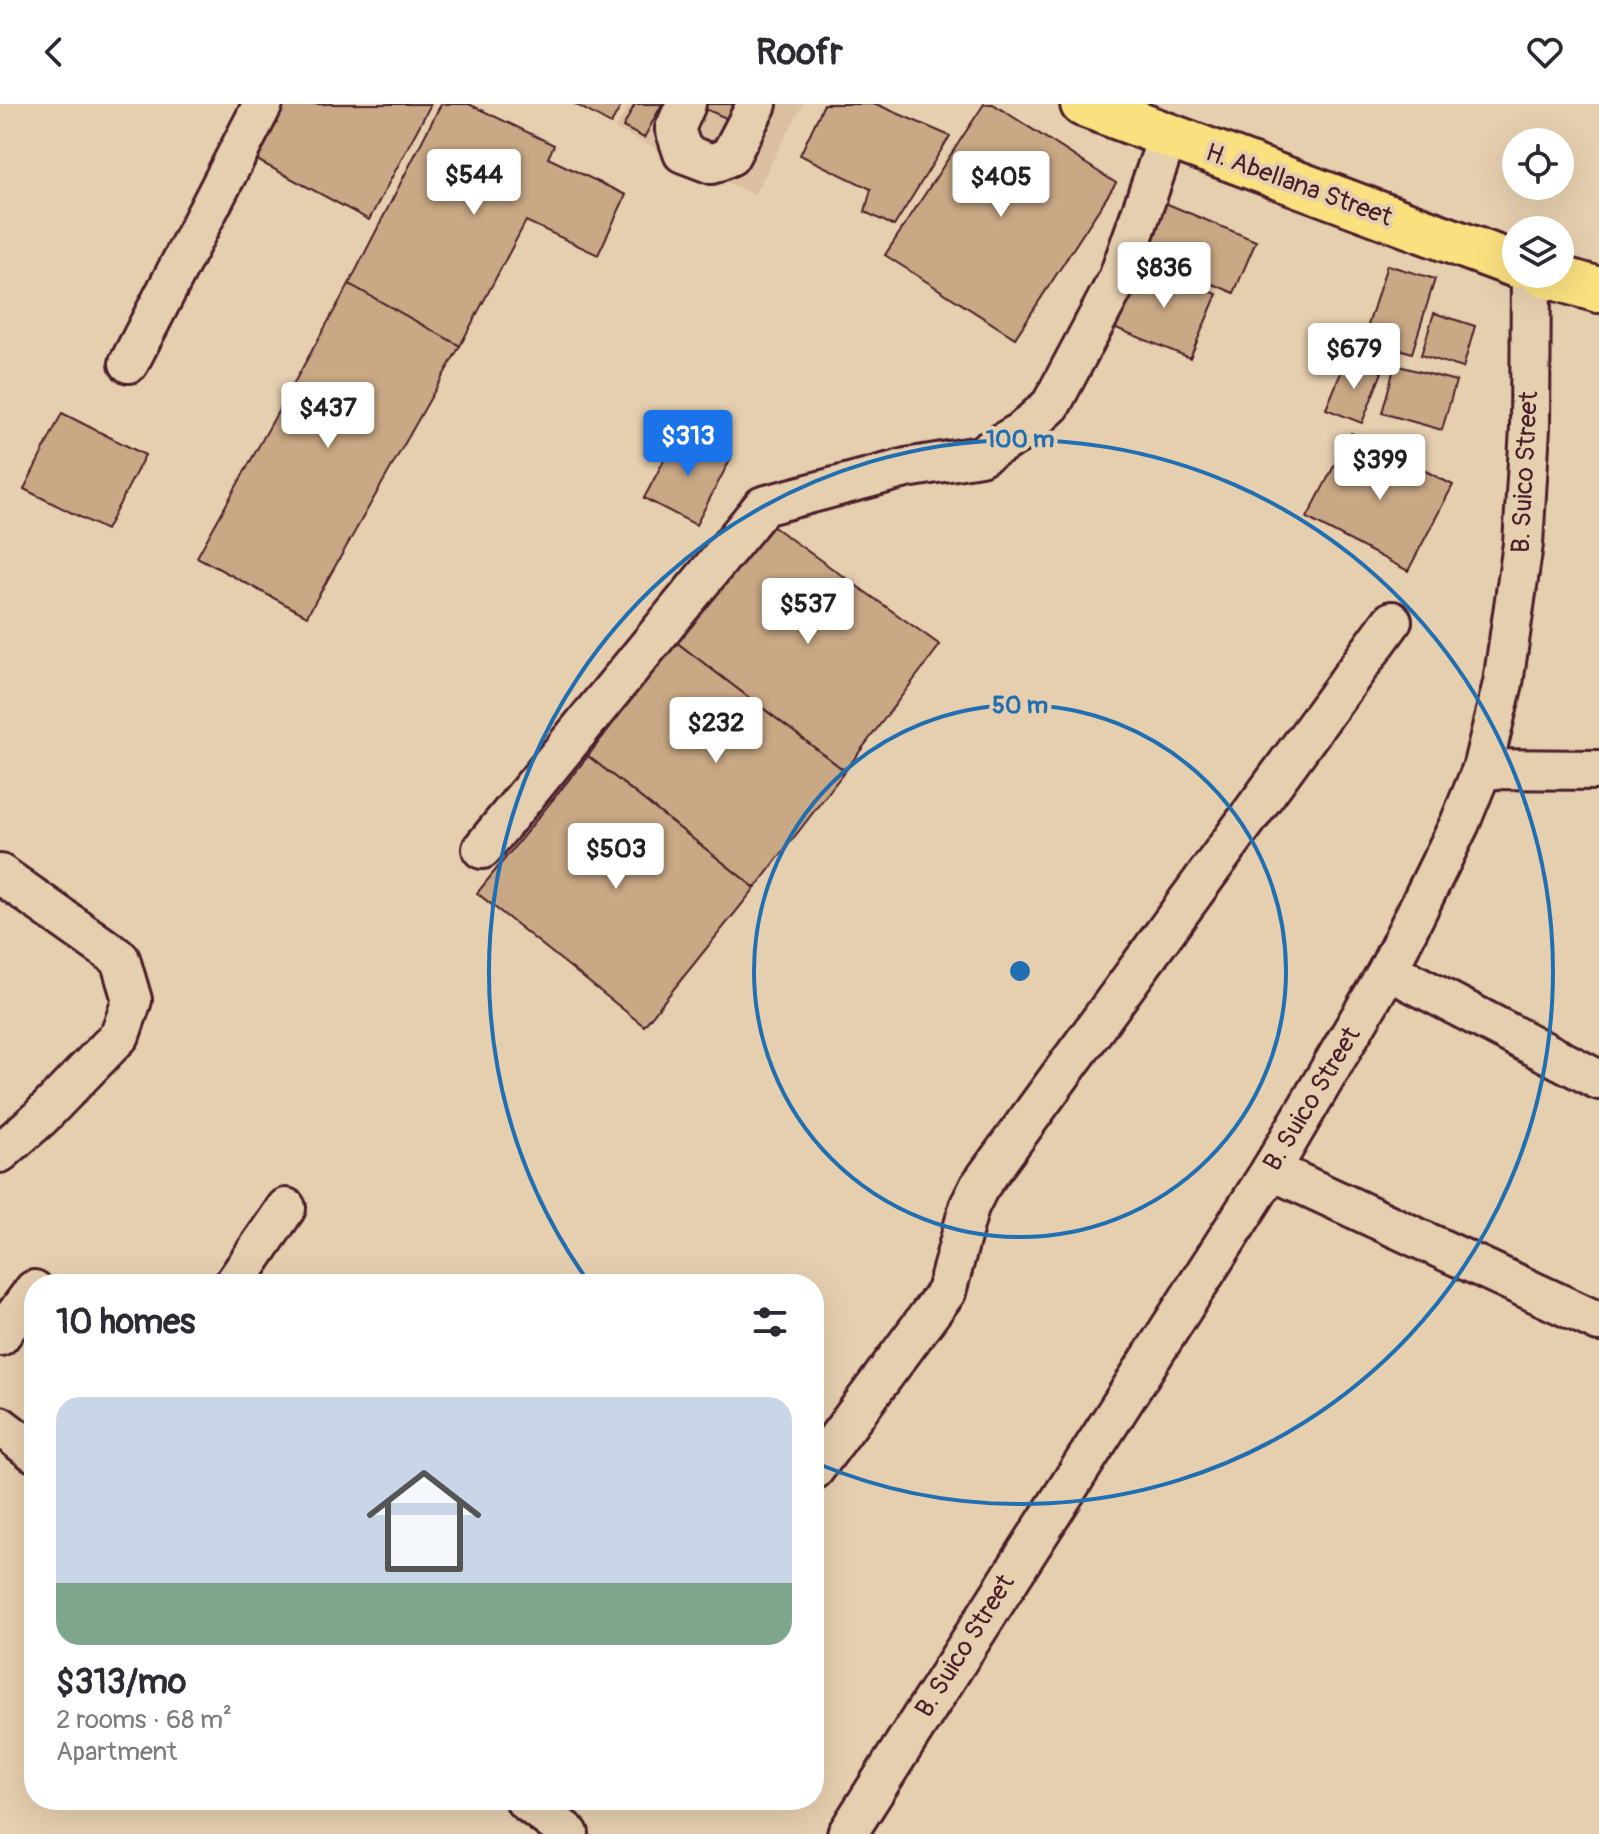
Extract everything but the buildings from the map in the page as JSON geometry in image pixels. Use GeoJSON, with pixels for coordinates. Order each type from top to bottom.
{"type":"FeatureCollection","features":[{"type":"Feature","properties":{"kind":"main road","name":"H. Abellana Street"},"geometry":{"type":"LineString","coordinates":[[1083,104],[1502,260]]}},
{"type":"Feature","properties":{"kind":"main road"},"geometry":{"type":"LineString","coordinates":[[1574,283],[1599,290]]}},
{"type":"Feature","properties":{"kind":"street"},"geometry":{"type":"LineString","coordinates":[[129,363],[263,104]]}},
{"type":"Feature","properties":{"kind":"street"},"geometry":{"type":"LineString","coordinates":[[686,104],[675,129],[683,153],[712,164],[730,156],[757,104]]}},
{"type":"Feature","properties":{"kind":"street"},"geometry":{"type":"LineString","coordinates":[[482,849],[763,506],[906,468],[980,456],[1021,432],[1051,405],[1118,279],[1168,136]]}},
{"type":"Feature","properties":{"kind":"street","name":"B. Suico Street"},"geometry":{"type":"LineString","coordinates":[[847,1834],[1271,1170],[1388,970],[1460,823],[1482,769],[1503,683],[1523,544],[1530,428],[1531,288]]}},
{"type":"Feature","properties":{"kind":"street"},"geometry":{"type":"LineString","coordinates":[[824,1457],[946,1292],[969,1207],[979,1187],[1392,621]]}},
{"type":"Feature","properties":{"kind":"street"},"geometry":{"type":"LineString","coordinates":[[1482,769],[1599,770]]}},
{"type":"Feature","properties":{"kind":"street"},"geometry":{"type":"LineString","coordinates":[[0,874],[120,959],[132,1000],[120,1035],[40,1118],[0,1153]]}},
{"type":"Feature","properties":{"kind":"street"},"geometry":{"type":"LineString","coordinates":[[1388,970],[1599,1080]]}},
{"type":"Feature","properties":{"kind":"street"},"geometry":{"type":"LineString","coordinates":[[1271,1170],[1599,1322]]}},
{"type":"Feature","properties":{"kind":"street"},"geometry":{"type":"LineString","coordinates":[[241,1274],[286,1208]]}},
{"type":"Feature","properties":{"kind":"street"},"geometry":{"type":"LineString","coordinates":[[0,1336],[24,1304]]}},
{"type":"Feature","properties":{"kind":"street"},"geometry":{"type":"LineString","coordinates":[[0,1426],[24,1444]]}},
{"type":"Feature","properties":{"kind":"shaded area"},"geometry":{"type":"Polygon","coordinates":[[[630,104],[803,104],[754,195],[615,129],[630,104]]]}}]}
